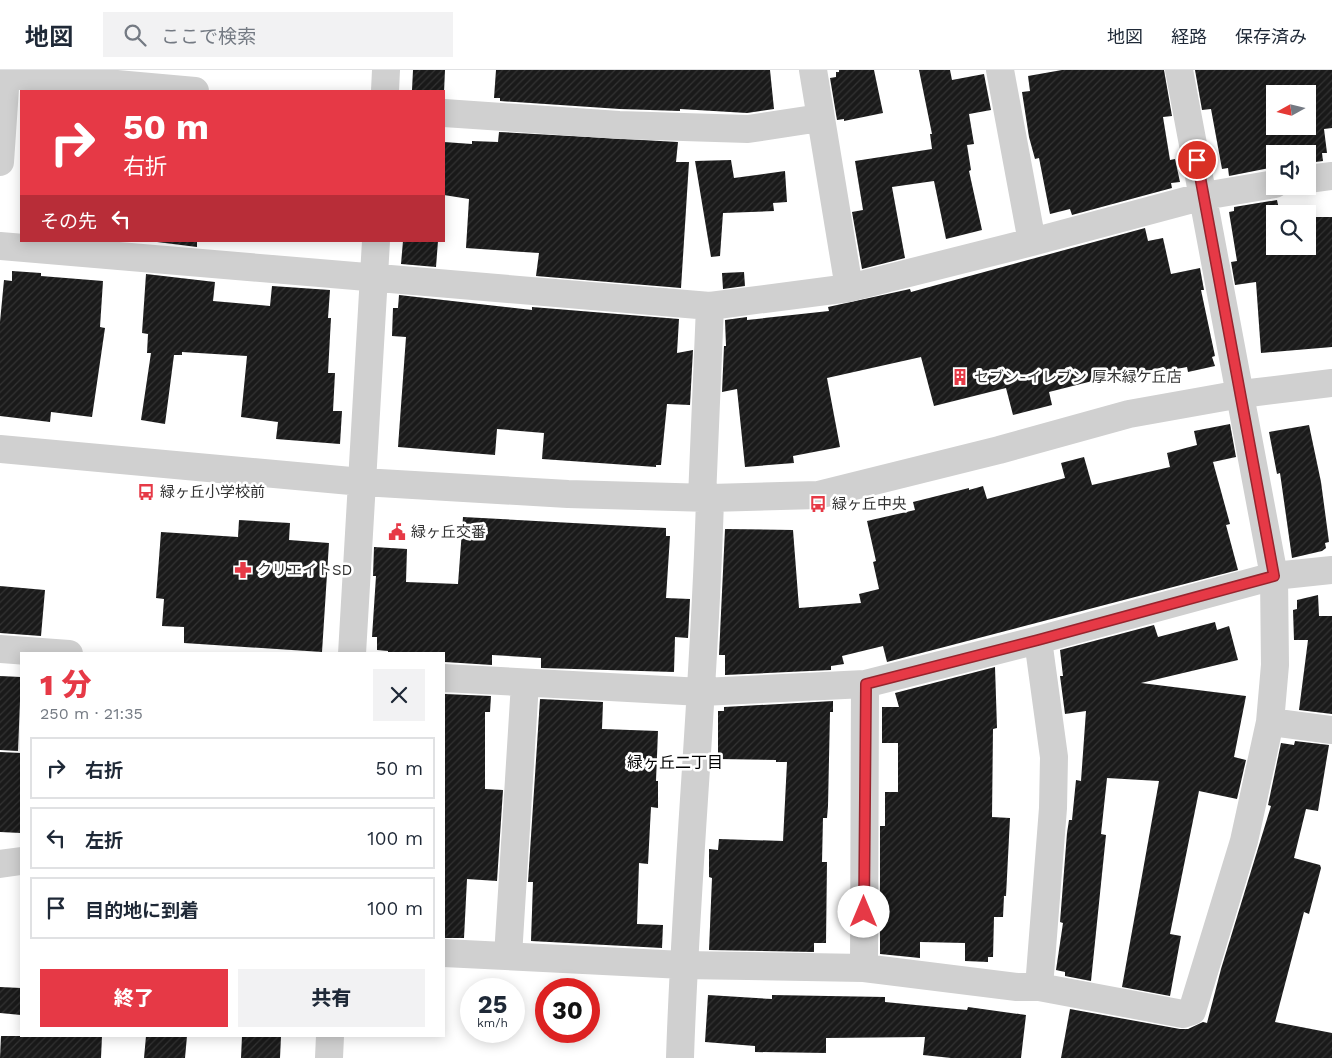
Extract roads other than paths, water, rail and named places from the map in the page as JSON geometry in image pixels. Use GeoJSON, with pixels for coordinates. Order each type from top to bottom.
{"type":"FeatureCollection","features":[{"type":"Feature","properties":{"kind":"street"},"geometry":{"type":"LineString","coordinates":[[385,90],[386,70]]}},
{"type":"Feature","properties":{"kind":"street"},"geometry":{"type":"LineString","coordinates":[[812,70],[849,288]]}},
{"type":"Feature","properties":{"kind":"street"},"geometry":{"type":"LineString","coordinates":[[1000,70],[1032,242]]}},
{"type":"Feature","properties":{"kind":"street"},"geometry":{"type":"LineString","coordinates":[[445,953],[683,965],[864,968],[1017,987],[1039,987],[1183,1014],[1192,1011],[1244,841],[1270,722],[1275,665],[1274,576],[1179,70]]}},
{"type":"Feature","properties":{"kind":"street"},"geometry":{"type":"LineString","coordinates":[[0,162],[3,73],[184,90]]}},
{"type":"Feature","properties":{"kind":"street"},"geometry":{"type":"LineString","coordinates":[[445,113],[620,125],[748,129],[820,118]]}},
{"type":"Feature","properties":{"kind":"street"},"geometry":{"type":"LineString","coordinates":[[1316,179],[1332,176]]}},
{"type":"Feature","properties":{"kind":"street"},"geometry":{"type":"LineString","coordinates":[[0,246],[710,306],[849,288],[1204,196],[1266,186]]}},
{"type":"Feature","properties":{"kind":"street"},"geometry":{"type":"LineString","coordinates":[[352,652],[376,242]]}},
{"type":"Feature","properties":{"kind":"street"},"geometry":{"type":"LineString","coordinates":[[680,1058],[683,965],[702,692],[710,306]]}},
{"type":"Feature","properties":{"kind":"street"},"geometry":{"type":"LineString","coordinates":[[0,449],[362,482],[568,494],[706,498],[818,495],[999,450],[1129,414],[1241,394],[1332,383]]}},
{"type":"Feature","properties":{"kind":"street"},"geometry":{"type":"LineString","coordinates":[[445,678],[702,692],[866,684],[1274,576],[1332,570]]}},
{"type":"Feature","properties":{"kind":"street"},"geometry":{"type":"LineString","coordinates":[[1038,640],[1054,757],[1053,808],[1039,987]]}},
{"type":"Feature","properties":{"kind":"street"},"geometry":{"type":"LineString","coordinates":[[0,649],[41,652]]}},
{"type":"Feature","properties":{"kind":"street"},"geometry":{"type":"LineString","coordinates":[[508,956],[525,683]]}},
{"type":"Feature","properties":{"kind":"street"},"geometry":{"type":"LineString","coordinates":[[864,968],[866,684]]}},
{"type":"Feature","properties":{"kind":"street"},"geometry":{"type":"LineString","coordinates":[[1270,722],[1332,730]]}},
{"type":"Feature","properties":{"kind":"street"},"geometry":{"type":"LineString","coordinates":[[0,864],[20,861]]}},
{"type":"Feature","properties":{"kind":"street"},"geometry":{"type":"LineString","coordinates":[[329,1058],[330,1037]]}},
{"type":"Feature","properties":{"kind":"place","name":"セブン-イレブン 厚木緑ケ丘店"},"geometry":{"type":"Point","coordinates":[960,377]}},
{"type":"Feature","properties":{"kind":"place","name":"緑ヶ丘小学校前"},"geometry":{"type":"Point","coordinates":[146,492]}},
{"type":"Feature","properties":{"kind":"place","name":"緑ヶ丘中央"},"geometry":{"type":"Point","coordinates":[818,504]}},
{"type":"Feature","properties":{"kind":"place","name":"緑ヶ丘交番"},"geometry":{"type":"Point","coordinates":[397,532]}},
{"type":"Feature","properties":{"kind":"place","name":"クリエイトSD"},"geometry":{"type":"Point","coordinates":[243,570]}},
{"type":"Feature","properties":{"kind":"district","name":"緑ヶ丘二丁目"},"geometry":{"type":"Point","coordinates":[675,762]}}]}
